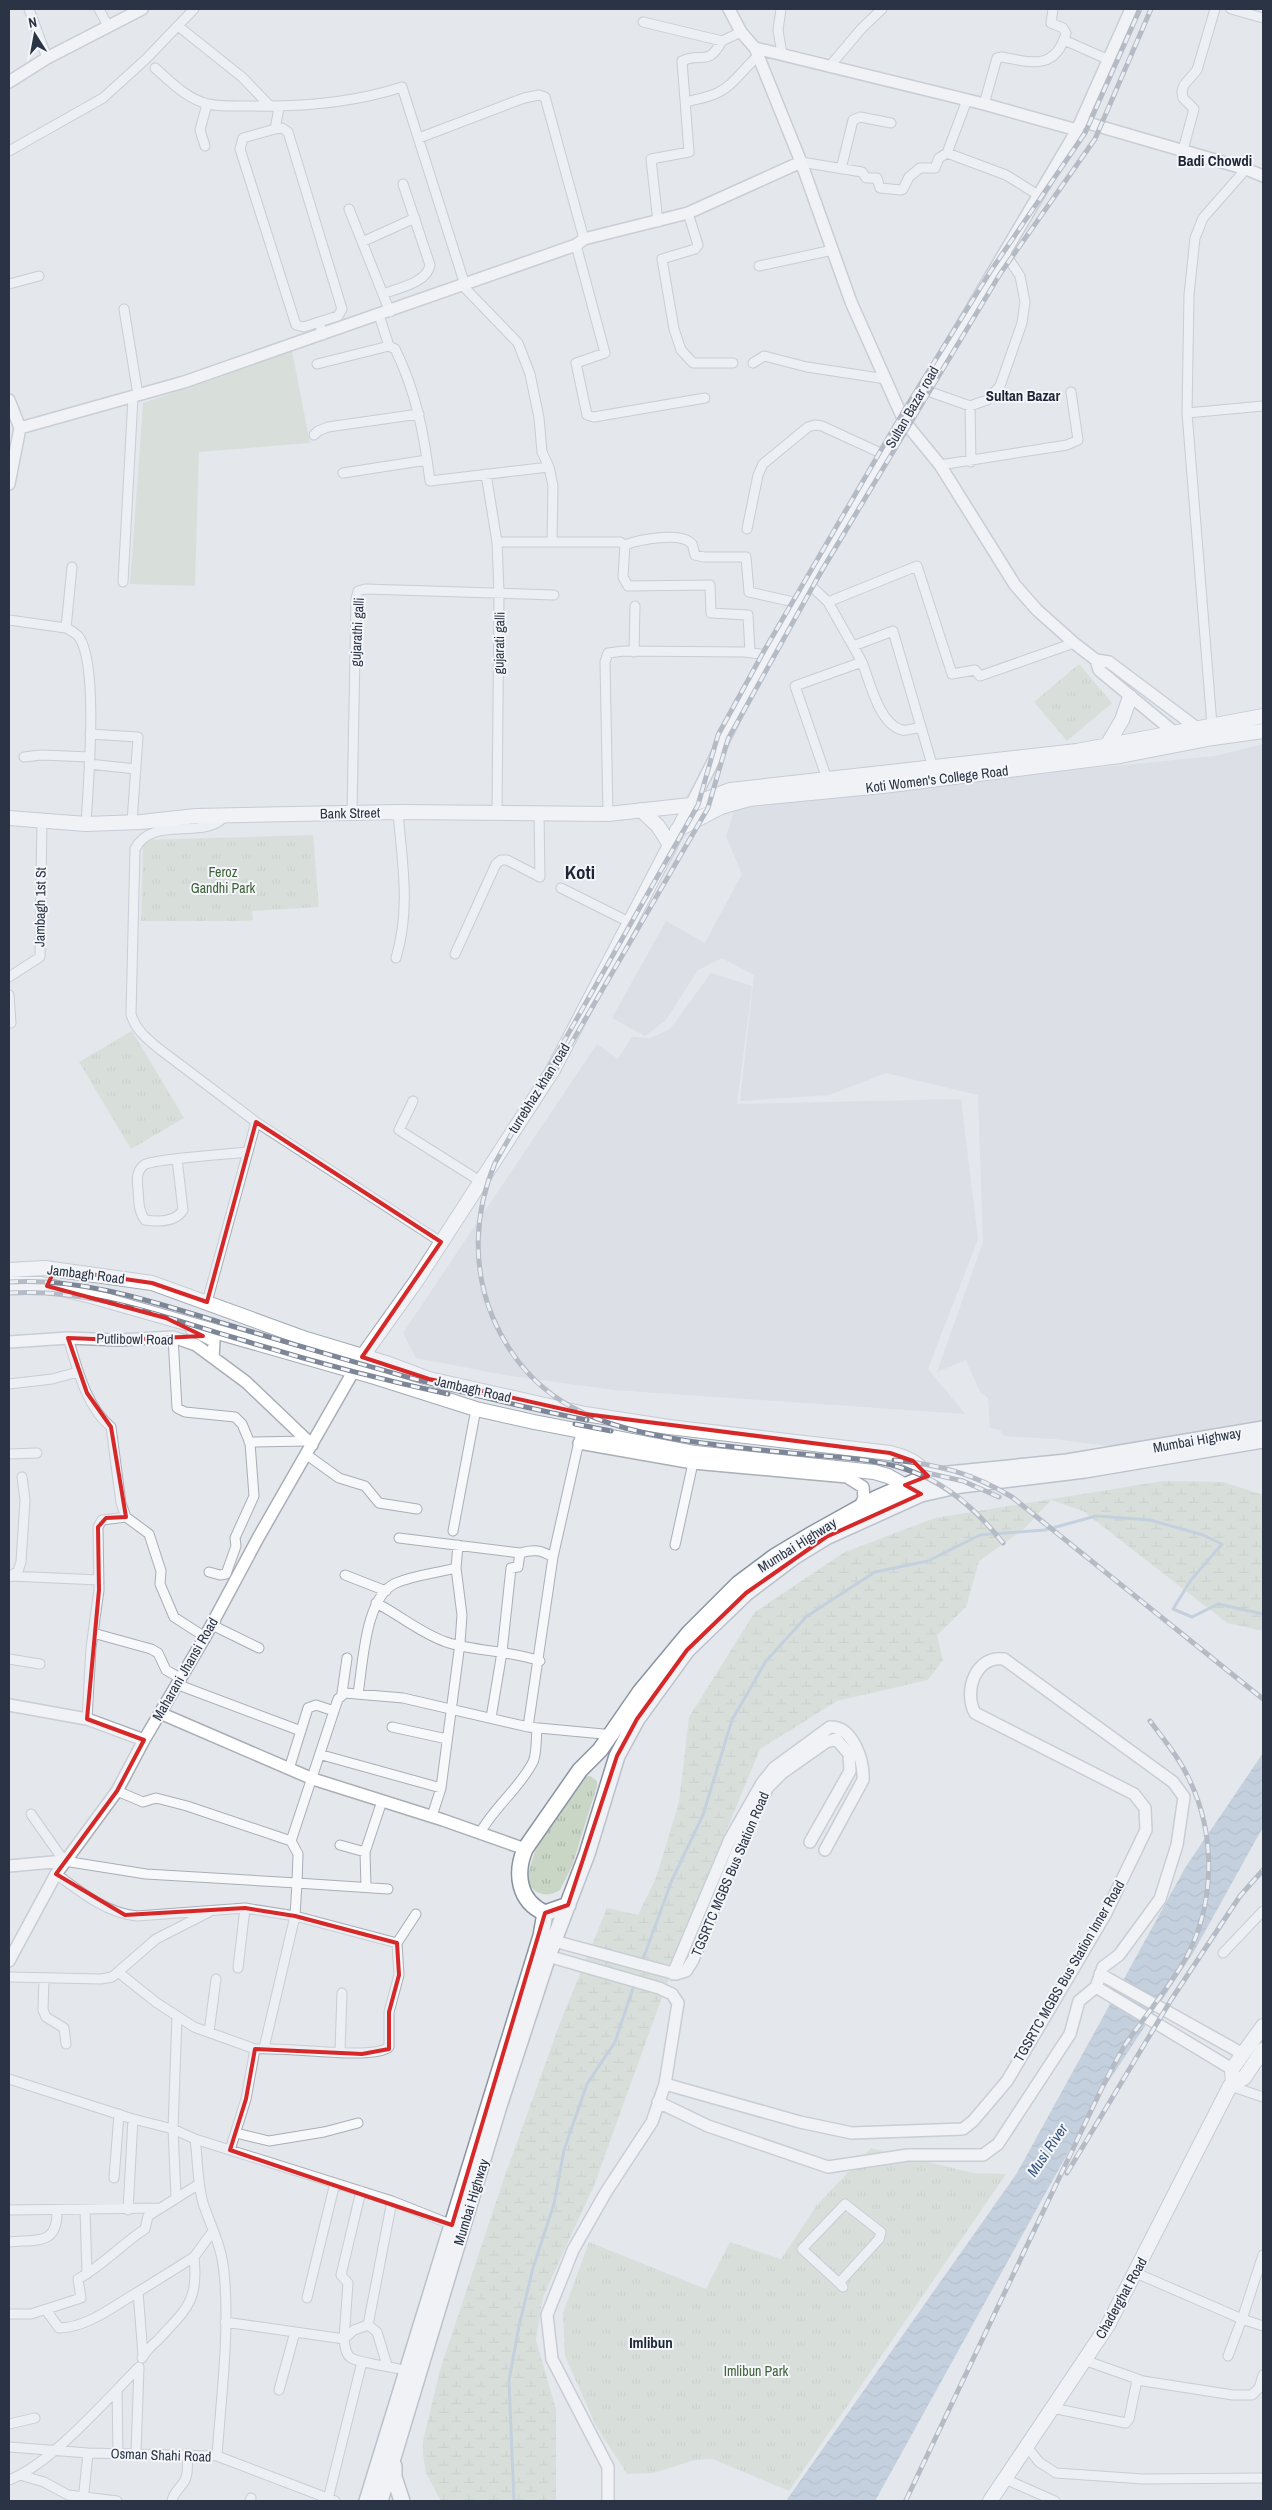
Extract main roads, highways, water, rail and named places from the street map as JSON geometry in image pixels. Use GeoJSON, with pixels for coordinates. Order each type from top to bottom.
{"type":"FeatureCollection","features":[{"type":"Feature","properties":{"kind":"highway","name":"Mumbai Highway"},"geometry":{"type":"LineString","coordinates":[[380,2501],[541,1936],[545,1913],[528,1899],[519,1882],[519,1864],[525,1849],[580,1770],[600,1750],[619,1737],[637,1719],[687,1650],[746,1593],[795,1556],[826,1537],[926,1487],[1263,1429]]}},
{"type":"Feature","properties":{"kind":"highway","name":"Mumbai Highway"},"geometry":{"type":"LineString","coordinates":[[367,2501],[407,2371],[548,1956],[587,1854],[617,1756],[619,1737],[668,1657],[738,1584],[774,1557],[859,1508],[905,1485],[926,1487],[961,1485],[1085,1470],[1263,1440]]}},
{"type":"Feature","properties":{"kind":"highway"},"geometry":{"type":"LineString","coordinates":[[545,1913],[568,1905]]}},
{"type":"Feature","properties":{"kind":"highway"},"geometry":{"type":"LineString","coordinates":[[393,2460],[394,2477],[402,2501]]}},
{"type":"Feature","properties":{"kind":"main road"},"geometry":{"type":"LineString","coordinates":[[1106,747],[1122,720],[1130,697]]}},
{"type":"Feature","properties":{"kind":"main road"},"geometry":{"type":"LineString","coordinates":[[1199,734],[1212,725],[1263,716]]}},
{"type":"Feature","properties":{"kind":"main road"},"geometry":{"type":"LineString","coordinates":[[1199,734],[1263,731]]}},
{"type":"Feature","properties":{"kind":"main road","name":"Koti Women's College Road"},"geometry":{"type":"LineString","coordinates":[[691,805],[730,790],[933,768],[1199,734]]}},
{"type":"Feature","properties":{"kind":"main road","name":"Koti Women's College Road"},"geometry":{"type":"LineString","coordinates":[[677,830],[721,807],[749,799],[977,775],[1120,756],[1178,738]]}},
{"type":"Feature","properties":{"kind":"main road","name":"turrebhaz khan road"},"geometry":{"type":"LineString","coordinates":[[362,1357],[417,1280],[553,1070],[691,805]]}},
{"type":"Feature","properties":{"kind":"main road","name":"Bank Street"},"geometry":{"type":"LineString","coordinates":[[9,818],[42,819],[86,824],[226,815],[398,812],[608,814],[691,805]]}},
{"type":"Feature","properties":{"kind":"main road"},"geometry":{"type":"LineString","coordinates":[[641,810],[658,826],[670,844]]}},
{"type":"Feature","properties":{"kind":"main road"},"geometry":{"type":"LineString","coordinates":[[47,1286],[49,1273],[55,1269]]}},
{"type":"Feature","properties":{"kind":"main road","name":"Jambagh Road"},"geometry":{"type":"LineString","coordinates":[[9,1270],[55,1269],[152,1283],[429,1379],[585,1414],[669,1428],[890,1453],[913,1461],[926,1487]]}},
{"type":"Feature","properties":{"kind":"main road","name":"Jambagh Road"},"geometry":{"type":"LineString","coordinates":[[9,1284],[47,1286],[92,1296],[580,1437],[696,1453],[874,1472],[905,1485]]}},
{"type":"Feature","properties":{"kind":"main road"},"geometry":{"type":"LineString","coordinates":[[239,1314],[248,1326],[250,1341]]}},
{"type":"Feature","properties":{"kind":"main road","name":"Chaderghat Road"},"geometry":{"type":"LineString","coordinates":[[990,2501],[1108,2325],[1136,2273],[1167,2206],[1243,2054],[1263,2026]]}},
{"type":"Feature","properties":{"kind":"main road","name":"Chaderghat Road"},"geometry":{"type":"LineString","coordinates":[[1232,2079],[1244,2078],[1263,2050]]}},
{"type":"Feature","properties":{"kind":"water","name":"Musi River"},"geometry":{"type":"Polygon","coordinates":[[[1263,1753],[1263,1827],[1193,1953],[1101,2093],[875,2501],[786,2501],[1017,2173],[1185,1868],[1263,1753]]]}},
{"type":"Feature","properties":{"kind":"waterway"},"geometry":{"type":"LineString","coordinates":[[642,1962],[672,1880],[703,1815],[732,1720],[766,1661],[807,1616],[875,1572],[928,1561],[980,1535],[1045,1530],[1096,1516],[1150,1520],[1203,1535],[1222,1544],[1191,1580],[1173,1609],[1192,1617],[1218,1604],[1263,1614]]}},
{"type":"Feature","properties":{"kind":"waterway"},"geometry":{"type":"LineString","coordinates":[[514,2501],[509,2381],[519,2326],[533,2268],[554,2204],[564,2150],[587,2084],[615,2042],[634,1985]]}},
{"type":"Feature","properties":{"kind":"railway"},"geometry":{"type":"LineString","coordinates":[[1003,1543],[960,1498],[934,1481],[905,1469],[859,1459],[688,1441],[626,1428],[598,1419],[572,1407],[548,1392],[527,1372],[509,1348],[493,1318],[486,1299],[479,1260],[478,1240],[483,1201],[495,1163],[698,805],[718,735],[764,651],[905,409],[992,269],[1085,133],[1140,9]]}},
{"type":"Feature","properties":{"kind":"railway"},"geometry":{"type":"LineString","coordinates":[[551,1078],[708,808],[728,739],[822,570],[1000,274],[1095,139],[1151,9]]}},
{"type":"Feature","properties":{"kind":"railway"},"geometry":{"type":"LineString","coordinates":[[9,1282],[70,1284],[101,1289],[160,1304],[417,1380],[587,1420]]}},
{"type":"Feature","properties":{"kind":"railway"},"geometry":{"type":"LineString","coordinates":[[9,1293],[69,1295],[127,1306],[319,1362],[448,1394]]}},
{"type":"Feature","properties":{"kind":"railway"},"geometry":{"type":"LineString","coordinates":[[575,1424],[611,1431]]}},
{"type":"Feature","properties":{"kind":"railway"},"geometry":{"type":"LineString","coordinates":[[894,1460],[955,1471],[983,1482],[1012,1497],[1263,1699]]}},
{"type":"Feature","properties":{"kind":"railway"},"geometry":{"type":"LineString","coordinates":[[923,1472],[963,1481],[999,1497]]}},
{"type":"Feature","properties":{"kind":"railway"},"geometry":{"type":"LineString","coordinates":[[906,2500],[1106,2080],[1125,2045],[1164,1992],[1186,1958],[1196,1937],[1203,1915],[1209,1870],[1208,1847],[1198,1802],[1182,1765],[1150,1721]]}},
{"type":"Feature","properties":{"kind":"railway"},"geometry":{"type":"LineString","coordinates":[[1067,2173],[1171,2000],[1240,1896],[1263,1870]]}},
{"type":"Feature","properties":{"kind":"district","name":"Badi Chowdi"},"geometry":{"type":"Point","coordinates":[1215,160]}},
{"type":"Feature","properties":{"kind":"district","name":"Sultan Bazar"},"geometry":{"type":"Point","coordinates":[1023,395]}},
{"type":"Feature","properties":{"kind":"district","name":"Koti"},"geometry":{"type":"Point","coordinates":[580,872]}},
{"type":"Feature","properties":{"kind":"district","name":"Imlibun"},"geometry":{"type":"Point","coordinates":[651,2342]}},
{"type":"Feature","properties":{"kind":"park label","name":"Feroz Gandhi Park"},"geometry":{"type":"Point","coordinates":[223,880]}},
{"type":"Feature","properties":{"kind":"park label","name":"Imlibun Park"},"geometry":{"type":"Point","coordinates":[756,2371]}}]}
